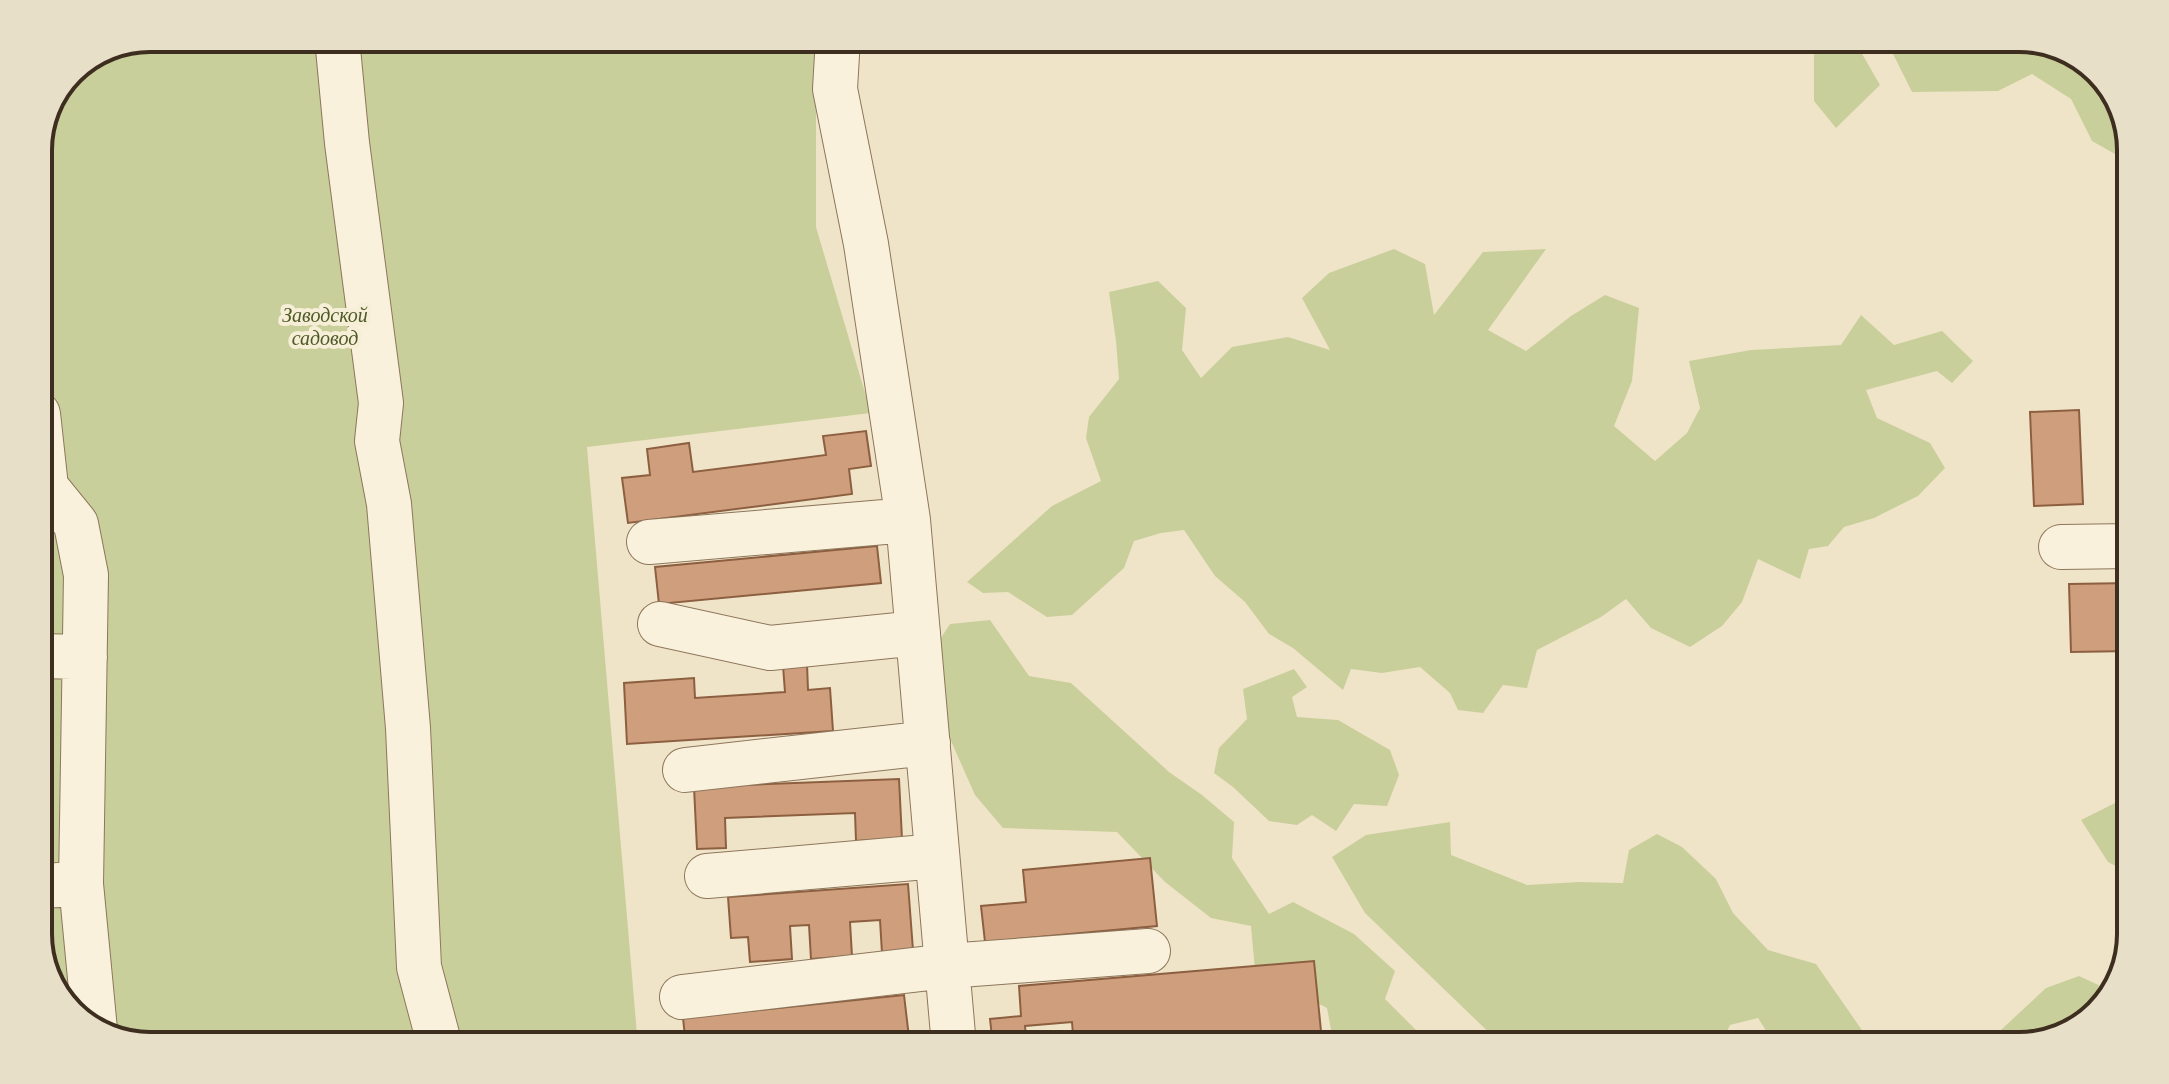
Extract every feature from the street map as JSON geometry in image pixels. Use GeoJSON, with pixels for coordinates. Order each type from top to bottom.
{"type":"FeatureCollection","features":[{"type":"Feature","properties":{"kind":"lane"},"geometry":{"type":"LineString","coordinates":[[338,52],[381,403],[377,441],[389,504],[408,728],[419,967],[436,1032]]}},
{"type":"Feature","properties":{"kind":"lane"},"geometry":{"type":"LineString","coordinates":[[837,52],[835,89],[866,244],[908,520],[953,1032]]}},
{"type":"Feature","properties":{"kind":"lane"},"geometry":{"type":"LineString","coordinates":[[52,494],[76,524],[86,575],[81,884],[93,1013]]}},
{"type":"Feature","properties":{"kind":"lane"},"geometry":{"type":"LineString","coordinates":[[649,542],[908,520]]}},
{"type":"Feature","properties":{"kind":"lane"},"geometry":{"type":"LineString","coordinates":[[2061,547],[2117,546]]}},
{"type":"Feature","properties":{"kind":"lane"},"geometry":{"type":"LineString","coordinates":[[660,624],[770,648],[918,633]]}},
{"type":"Feature","properties":{"kind":"lane"},"geometry":{"type":"LineString","coordinates":[[52,656],[85,657]]}},
{"type":"Feature","properties":{"kind":"lane"},"geometry":{"type":"LineString","coordinates":[[685,770],[928,743]]}},
{"type":"Feature","properties":{"kind":"lane"},"geometry":{"type":"LineString","coordinates":[[707,876],[937,856]]}},
{"type":"Feature","properties":{"kind":"lane"},"geometry":{"type":"LineString","coordinates":[[52,885],[81,884]]}},
{"type":"Feature","properties":{"kind":"lane"},"geometry":{"type":"LineString","coordinates":[[682,997],[947,966],[1148,951]]}},
{"type":"Feature","properties":{"kind":"green space","name":"Заводской садовод"},"geometry":{"type":"Polygon","coordinates":[[[150,52],[816,52],[816,227],[871,413],[587,447],[637,1032],[150,1032],[125,1029],[85,1008],[62,977],[52,940],[52,144],[55,125],[72,90],[101,65],[118,57],[150,52]]]}},
{"type":"Feature","properties":{"kind":"green space"},"geometry":{"type":"Polygon","coordinates":[[[1814,52],[1861,52],[1880,85],[1836,128],[1814,101],[1814,52]]]}},
{"type":"Feature","properties":{"kind":"green space"},"geometry":{"type":"Polygon","coordinates":[[[1892,52],[2019,52],[2051,57],[2084,76],[2093,85],[2112,118],[2117,155],[2092,141],[2071,99],[2032,74],[1998,91],[1912,92],[1892,52]]]}},
{"type":"Feature","properties":{"kind":"green space"},"geometry":{"type":"Polygon","coordinates":[[[1394,249],[1425,264],[1434,315],[1483,252],[1546,249],[1488,330],[1526,351],[1571,316],[1605,295],[1639,308],[1632,381],[1614,426],[1655,461],[1687,433],[1700,408],[1689,361],[1751,350],[1841,345],[1861,315],[1894,345],[1942,331],[1973,361],[1952,383],[1937,371],[1866,390],[1877,418],[1930,443],[1945,468],[1918,496],[1874,518],[1844,527],[1828,546],[1809,549],[1800,579],[1758,559],[1742,602],[1722,626],[1690,647],[1651,628],[1626,599],[1601,617],[1537,650],[1527,688],[1503,685],[1483,713],[1458,710],[1450,693],[1420,667],[1382,673],[1351,669],[1343,690],[1293,648],[1269,634],[1245,602],[1215,576],[1184,530],[1134,541],[1124,568],[1072,615],[1047,617],[1008,592],[983,593],[967,582],[1052,506],[1101,481],[1086,438],[1089,417],[1119,379],[1109,292],[1158,281],[1186,308],[1182,350],[1201,378],[1232,347],[1288,337],[1330,350],[1302,298],[1329,273],[1394,249]]]}},
{"type":"Feature","properties":{"kind":"green space"},"geometry":{"type":"Polygon","coordinates":[[[990,620],[1029,676],[1071,683],[1169,772],[1234,822],[1232,858],[1269,914],[1293,902],[1354,934],[1395,971],[1385,999],[1418,1032],[1331,1032],[1327,1008],[1255,971],[1251,926],[1211,918],[1165,882],[1117,832],[1003,828],[975,795],[939,714],[933,650],[950,624],[990,620]]]}},
{"type":"Feature","properties":{"kind":"green space"},"geometry":{"type":"Polygon","coordinates":[[[1294,669],[1307,687],[1292,697],[1297,717],[1338,720],[1390,750],[1399,775],[1387,806],[1354,804],[1336,831],[1312,815],[1297,825],[1269,821],[1214,773],[1219,748],[1247,719],[1243,689],[1294,669]]]}},
{"type":"Feature","properties":{"kind":"green space"},"geometry":{"type":"Polygon","coordinates":[[[2117,802],[2117,867],[2108,862],[2081,820],[2117,802]]]}},
{"type":"Feature","properties":{"kind":"green space"},"geometry":{"type":"Polygon","coordinates":[[[1450,822],[1451,855],[1527,885],[1623,883],[1629,850],[1657,834],[1682,847],[1716,879],[1733,913],[1768,950],[1816,964],[1863,1032],[1767,1032],[1758,1018],[1730,1025],[1727,1032],[1488,1032],[1365,913],[1332,857],[1366,835],[1450,822]]]}},
{"type":"Feature","properties":{"kind":"green space"},"geometry":{"type":"Polygon","coordinates":[[[2079,976],[2101,986],[2084,1008],[2057,1025],[2032,1031],[1999,1032],[2002,1029],[2046,988],[2079,976]]]}},
{"type":"Feature","properties":{"kind":"building"},"geometry":{"type":"Polygon","coordinates":[[[2079,410],[2083,504],[2034,506],[2030,412],[2079,410]]]}},
{"type":"Feature","properties":{"kind":"building"},"geometry":{"type":"Polygon","coordinates":[[[866,431],[871,466],[849,469],[852,494],[628,523],[622,478],[650,475],[647,449],[689,443],[693,472],[826,455],[823,436],[866,431]]]}},
{"type":"Feature","properties":{"kind":"building"},"geometry":{"type":"Polygon","coordinates":[[[877,546],[881,583],[659,604],[655,567],[877,546]]]}},
{"type":"Feature","properties":{"kind":"building"},"geometry":{"type":"Polygon","coordinates":[[[2117,583],[2117,651],[2071,652],[2069,584],[2117,583]]]}},
{"type":"Feature","properties":{"kind":"building"},"geometry":{"type":"Polygon","coordinates":[[[807,664],[808,690],[830,688],[833,731],[627,744],[624,683],[694,678],[695,698],[785,692],[783,666],[807,664]]]}},
{"type":"Feature","properties":{"kind":"building"},"geometry":{"type":"Polygon","coordinates":[[[899,779],[902,839],[856,841],[855,813],[725,818],[726,848],[697,849],[694,787],[899,779]]]}},
{"type":"Feature","properties":{"kind":"building"},"geometry":{"type":"Polygon","coordinates":[[[1150,858],[1157,926],[985,942],[981,906],[1026,902],[1023,870],[1150,858]]]}},
{"type":"Feature","properties":{"kind":"building"},"geometry":{"type":"Polygon","coordinates":[[[908,884],[913,950],[882,953],[880,920],[850,922],[852,956],[811,959],[809,925],[790,926],[792,959],[750,962],[748,937],[731,938],[728,897],[908,884]]]}},
{"type":"Feature","properties":{"kind":"building"},"geometry":{"type":"Polygon","coordinates":[[[1314,961],[1321,1031],[1073,1032],[1072,1022],[1025,1026],[1026,1032],[991,1032],[990,1019],[1021,1016],[1019,986],[1314,961]]]}},
{"type":"Feature","properties":{"kind":"building"},"geometry":{"type":"Polygon","coordinates":[[[904,995],[908,1032],[684,1032],[683,1018],[904,995]]]}}]}
